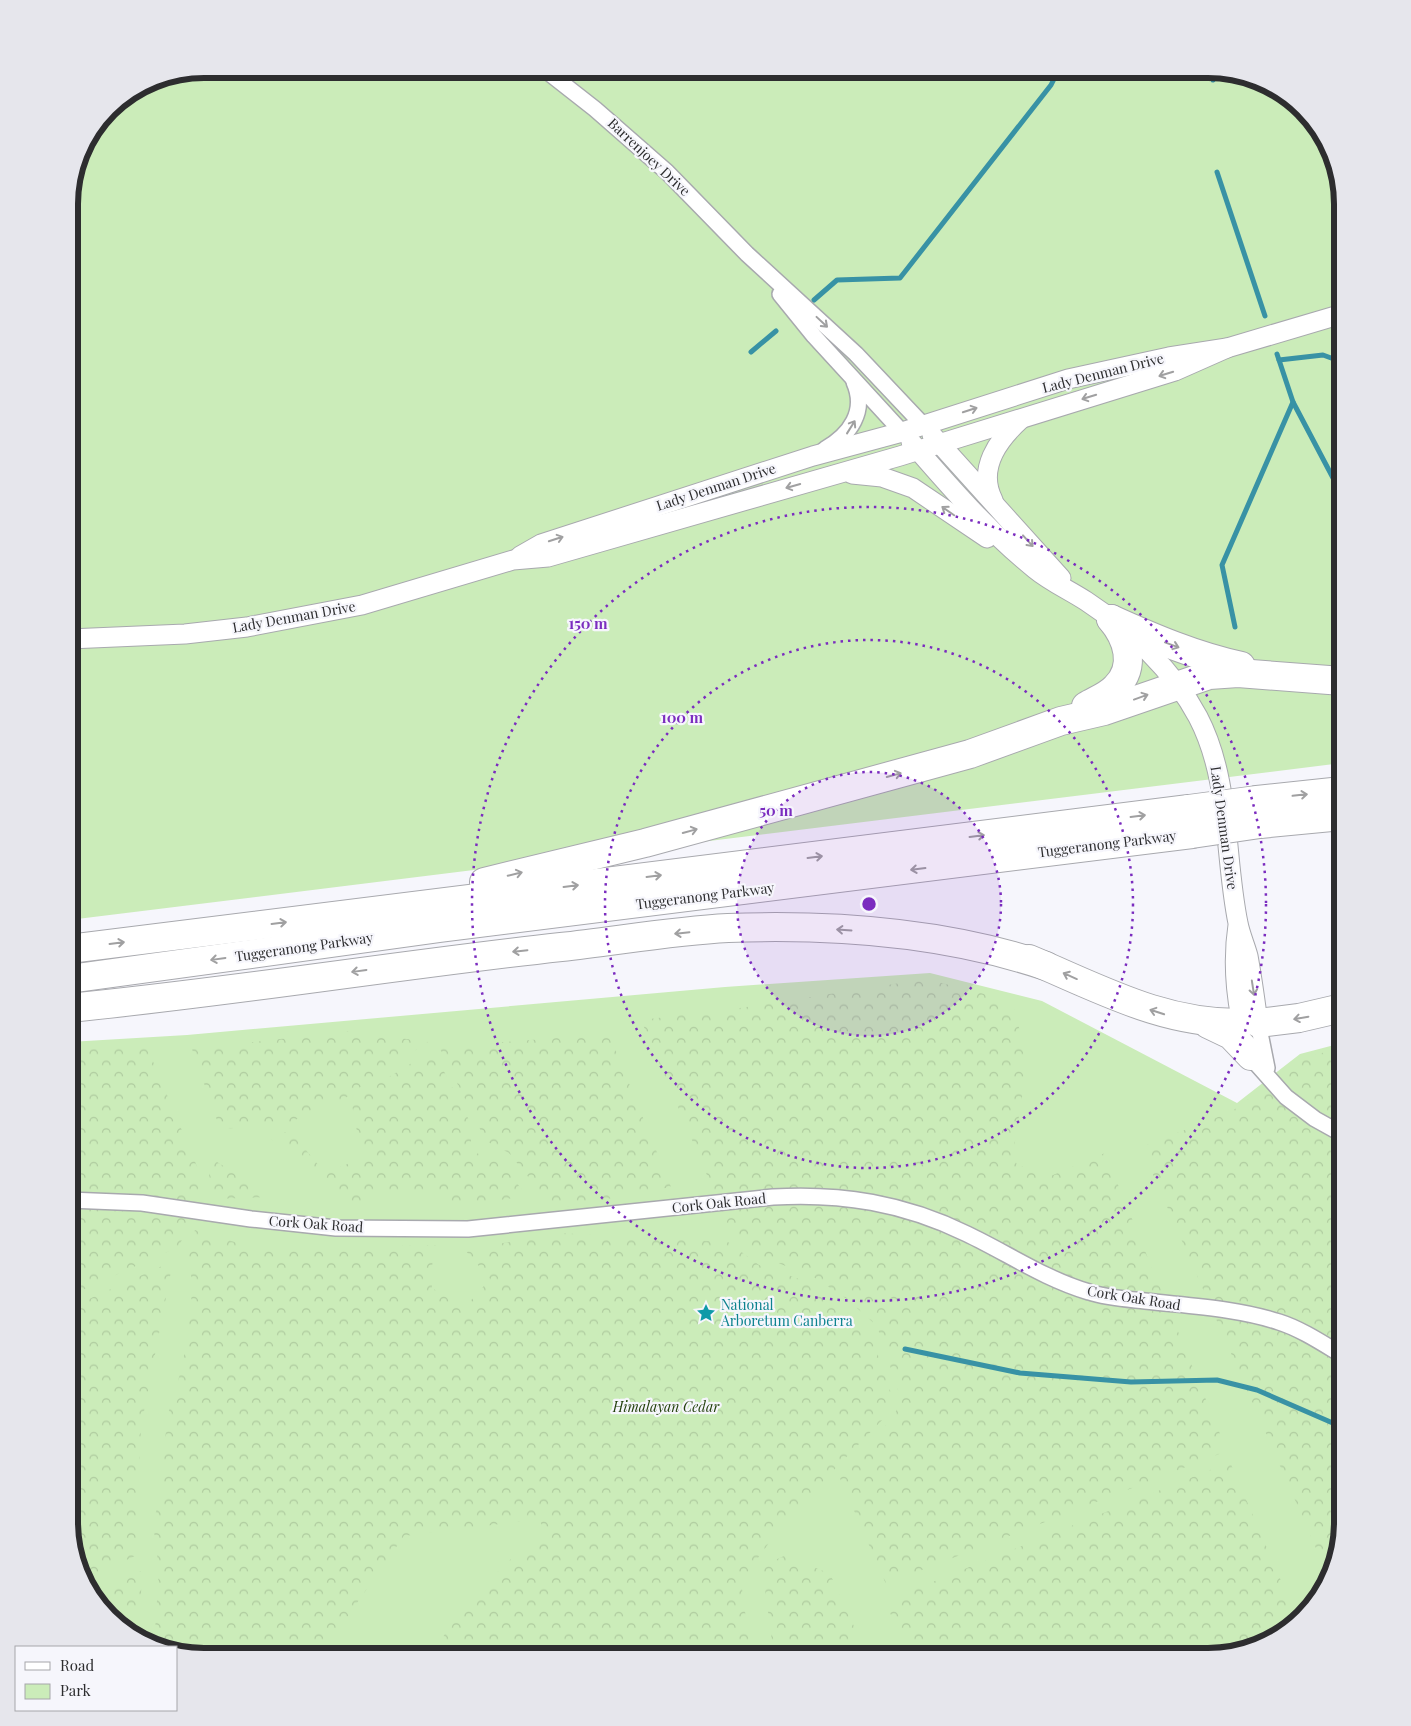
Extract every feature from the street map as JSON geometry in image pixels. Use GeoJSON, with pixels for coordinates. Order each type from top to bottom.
{"type":"FeatureCollection","features":[{"type":"Feature","properties":{"kind":"highway"},"geometry":{"type":"LineString","coordinates":[[1111,619],[1164,642],[1218,661],[1291,677]]}},
{"type":"Feature","properties":{"kind":"highway"},"geometry":{"type":"LineString","coordinates":[[1061,721],[1110,693],[1123,677],[1128,656],[1127,645],[1123,634],[1111,619]]}},
{"type":"Feature","properties":{"kind":"highway"},"geometry":{"type":"LineString","coordinates":[[332,916],[434,894],[654,840],[970,754],[1061,721],[1104,711],[1177,685],[1220,674],[1334,680]]}},
{"type":"Feature","properties":{"kind":"highway","name":"Tuggeranong Parkway"},"geometry":{"type":"LineString","coordinates":[[78,978],[1258,812],[1334,793]]}},
{"type":"Feature","properties":{"kind":"highway","name":"Tuggeranong Parkway"},"geometry":{"type":"LineString","coordinates":[[1258,812],[1334,816]]}},
{"type":"Feature","properties":{"kind":"highway","name":"Tuggeranong Parkway"},"geometry":{"type":"LineString","coordinates":[[78,948],[332,916],[1191,821]]}},
{"type":"Feature","properties":{"kind":"highway"},"geometry":{"type":"LineString","coordinates":[[440,928],[750,909],[824,910],[878,915],[949,929],[987,941],[1134,1004],[1176,1017],[1204,1023],[1250,1023],[1299,1018],[1334,1010]]}},
{"type":"Feature","properties":{"kind":"highway"},"geometry":{"type":"LineString","coordinates":[[78,1007],[406,965],[726,928],[806,927],[917,935],[987,947],[1046,966]]}},
{"type":"Feature","properties":{"kind":"highway"},"geometry":{"type":"LineString","coordinates":[[1204,1023],[1231,1036],[1251,1056]]}},
{"type":"Feature","properties":{"kind":"street","name":"Barrenjoey Drive"},"geometry":{"type":"LineString","coordinates":[[555,78],[638,145],[748,254],[856,354],[924,426]]}},
{"type":"Feature","properties":{"kind":"street","name":"Barrenjoey Drive"},"geometry":{"type":"LineString","coordinates":[[748,254],[814,336],[918,450]]}},
{"type":"Feature","properties":{"kind":"street","name":"Lady Denman Drive"},"geometry":{"type":"LineString","coordinates":[[78,639],[168,635],[247,626],[362,605],[513,560],[548,556],[918,450],[1175,371],[1227,348],[1334,316]]}},
{"type":"Feature","properties":{"kind":"street","name":"Lady Denman Drive"},"geometry":{"type":"LineString","coordinates":[[513,560],[541,544],[813,456],[924,426],[1077,377],[1169,357],[1227,348]]}},
{"type":"Feature","properties":{"kind":"street"},"geometry":{"type":"LineString","coordinates":[[813,456],[842,438],[853,424],[859,406],[858,393],[849,375]]}},
{"type":"Feature","properties":{"kind":"street"},"geometry":{"type":"LineString","coordinates":[[996,505],[988,485],[993,451],[1023,417]]}},
{"type":"Feature","properties":{"kind":"street","name":"Lady Denman Drive"},"geometry":{"type":"LineString","coordinates":[[924,426],[1054,570],[1086,601]]}},
{"type":"Feature","properties":{"kind":"street","name":"Lady Denman Drive"},"geometry":{"type":"LineString","coordinates":[[918,450],[946,484],[975,514],[1046,578],[1086,601],[1111,619],[1149,653],[1177,685],[1202,726],[1215,764],[1225,820],[1238,925],[1247,954],[1250,1023]]}},
{"type":"Feature","properties":{"kind":"street"},"geometry":{"type":"LineString","coordinates":[[840,473],[882,477],[914,488],[1046,578]]}},
{"type":"Feature","properties":{"kind":"street"},"geometry":{"type":"LineString","coordinates":[[1250,1023],[1251,1056],[1270,1076],[1279,1090],[1294,1104],[1334,1129]]}},
{"type":"Feature","properties":{"kind":"street"},"geometry":{"type":"LineString","coordinates":[[1250,1023],[1270,1076]]}},
{"type":"Feature","properties":{"kind":"street","name":"Cork Oak Road"},"geometry":{"type":"LineString","coordinates":[[78,1200],[142,1203],[251,1219],[336,1228],[468,1229],[807,1195],[859,1199],[920,1214],[966,1233],[1048,1276],[1091,1293],[1226,1310],[1264,1318],[1299,1331],[1334,1351]]}},
{"type":"Feature","properties":{"kind":"green space"},"geometry":{"type":"Polygon","coordinates":[[[195,78],[1216,78],[1240,82],[1271,94],[1297,114],[1321,148],[1329,171],[1334,203],[1334,764],[78,919],[78,195],[82,171],[94,140],[114,114],[140,94],[171,82],[195,78]]]}},
{"type":"Feature","properties":{"kind":"green space","name":"National Arboretum Canberra"},"geometry":{"type":"Polygon","coordinates":[[[930,973],[1042,1001],[1237,1103],[1300,1054],[1334,1045],[1334,1523],[1329,1555],[1324,1571],[1312,1593],[1302,1606],[1278,1627],[1263,1636],[1240,1644],[1208,1648],[203,1648],[163,1642],[148,1636],[120,1617],[99,1593],[90,1578],[79,1539],[78,1041],[187,1035],[725,987],[930,973]]]}},
{"type":"Feature","properties":{"kind":"green space"},"geometry":{"type":"Polygon","coordinates":[[[926,979],[1012,1001],[1026,1054],[1025,1078],[1013,1154],[1017,1165],[1053,1175],[1105,1153],[1227,1451],[886,1584],[839,1476],[895,1415],[900,1396],[877,1326],[847,1299],[812,1276],[757,1255],[732,1234],[641,1020],[740,1008],[926,979]]]}},
{"type":"Feature","properties":{"kind":"green space"},"geometry":{"type":"Polygon","coordinates":[[[350,1031],[428,1042],[344,1099],[313,1109],[289,1124],[220,1129],[192,1049],[350,1031]]]}},
{"type":"Feature","properties":{"kind":"green space"},"geometry":{"type":"Polygon","coordinates":[[[609,1034],[671,1187],[554,1209],[509,1153],[486,1141],[439,1047],[609,1034]]]}},
{"type":"Feature","properties":{"kind":"green space"},"geometry":{"type":"Polygon","coordinates":[[[147,1047],[201,1176],[192,1222],[178,1247],[78,1292],[78,1050],[147,1047]]]}},
{"type":"Feature","properties":{"kind":"green space"},"geometry":{"type":"Polygon","coordinates":[[[433,1050],[471,1124],[471,1151],[500,1162],[527,1196],[454,1207],[431,1191],[377,1192],[358,1213],[265,1134],[291,1132],[325,1173],[362,1158],[352,1105],[379,1083],[433,1050]]]}},
{"type":"Feature","properties":{"kind":"green space"},"geometry":{"type":"Polygon","coordinates":[[[1334,1050],[1334,1523],[1325,1568],[1141,1147],[1231,1112],[1302,1058],[1334,1050]]]}},
{"type":"Feature","properties":{"kind":"green space"},"geometry":{"type":"Polygon","coordinates":[[[206,1155],[272,1197],[213,1199],[206,1155]]]}},
{"type":"Feature","properties":{"kind":"green space","name":"Himalayan Cedar"},"geometry":{"type":"Polygon","coordinates":[[[195,1230],[258,1249],[436,1245],[431,1271],[432,1288],[464,1308],[490,1279],[465,1250],[559,1233],[728,1242],[759,1265],[808,1282],[855,1317],[871,1335],[892,1396],[888,1414],[829,1475],[769,1543],[741,1581],[750,1648],[436,1648],[464,1605],[517,1553],[544,1538],[540,1519],[404,1536],[325,1648],[203,1648],[171,1644],[154,1639],[159,1570],[153,1523],[161,1493],[167,1417],[183,1364],[191,1303],[192,1286],[188,1243],[195,1230]]]}},
{"type":"Feature","properties":{"kind":"green space"},"geometry":{"type":"Polygon","coordinates":[[[173,1261],[141,1427],[135,1556],[90,1577],[82,1555],[78,1523],[78,1304],[173,1261]]]}},
{"type":"Feature","properties":{"kind":"green space"},"geometry":{"type":"Polygon","coordinates":[[[1230,1462],[1295,1613],[1263,1636],[1224,1647],[905,1648],[885,1601],[1230,1462]]]}},
{"type":"Feature","properties":{"kind":"green space"},"geometry":{"type":"Polygon","coordinates":[[[786,1555],[830,1574],[864,1648],[773,1648],[762,1566],[786,1555]]]}},
{"type":"Feature","properties":{"kind":"green space"},"geometry":{"type":"Polygon","coordinates":[[[143,1570],[138,1630],[120,1617],[98,1591],[143,1570]]]}},
{"type":"Feature","properties":{"kind":"waterway"},"geometry":{"type":"LineString","coordinates":[[814,300],[837,280],[900,278],[1051,85],[1054,78]]}},
{"type":"Feature","properties":{"kind":"waterway"},"geometry":{"type":"LineString","coordinates":[[1217,172],[1265,316]]}},
{"type":"Feature","properties":{"kind":"waterway"},"geometry":{"type":"LineString","coordinates":[[751,352],[776,331]]}},
{"type":"Feature","properties":{"kind":"waterway"},"geometry":{"type":"LineString","coordinates":[[1235,627],[1222,565],[1293,402],[1277,354]]}},
{"type":"Feature","properties":{"kind":"waterway"},"geometry":{"type":"LineString","coordinates":[[1279,360],[1323,355],[1334,359]]}},
{"type":"Feature","properties":{"kind":"waterway"},"geometry":{"type":"LineString","coordinates":[[1293,402],[1334,480]]}},
{"type":"Feature","properties":{"kind":"waterway"},"geometry":{"type":"LineString","coordinates":[[905,1349],[1020,1373],[1131,1382],[1217,1380],[1257,1390],[1334,1424]]}},
{"type":"Feature","properties":{"kind":"place","name":"National Arboretum Canberra"},"geometry":{"type":"Point","coordinates":[706,1313]}}]}
